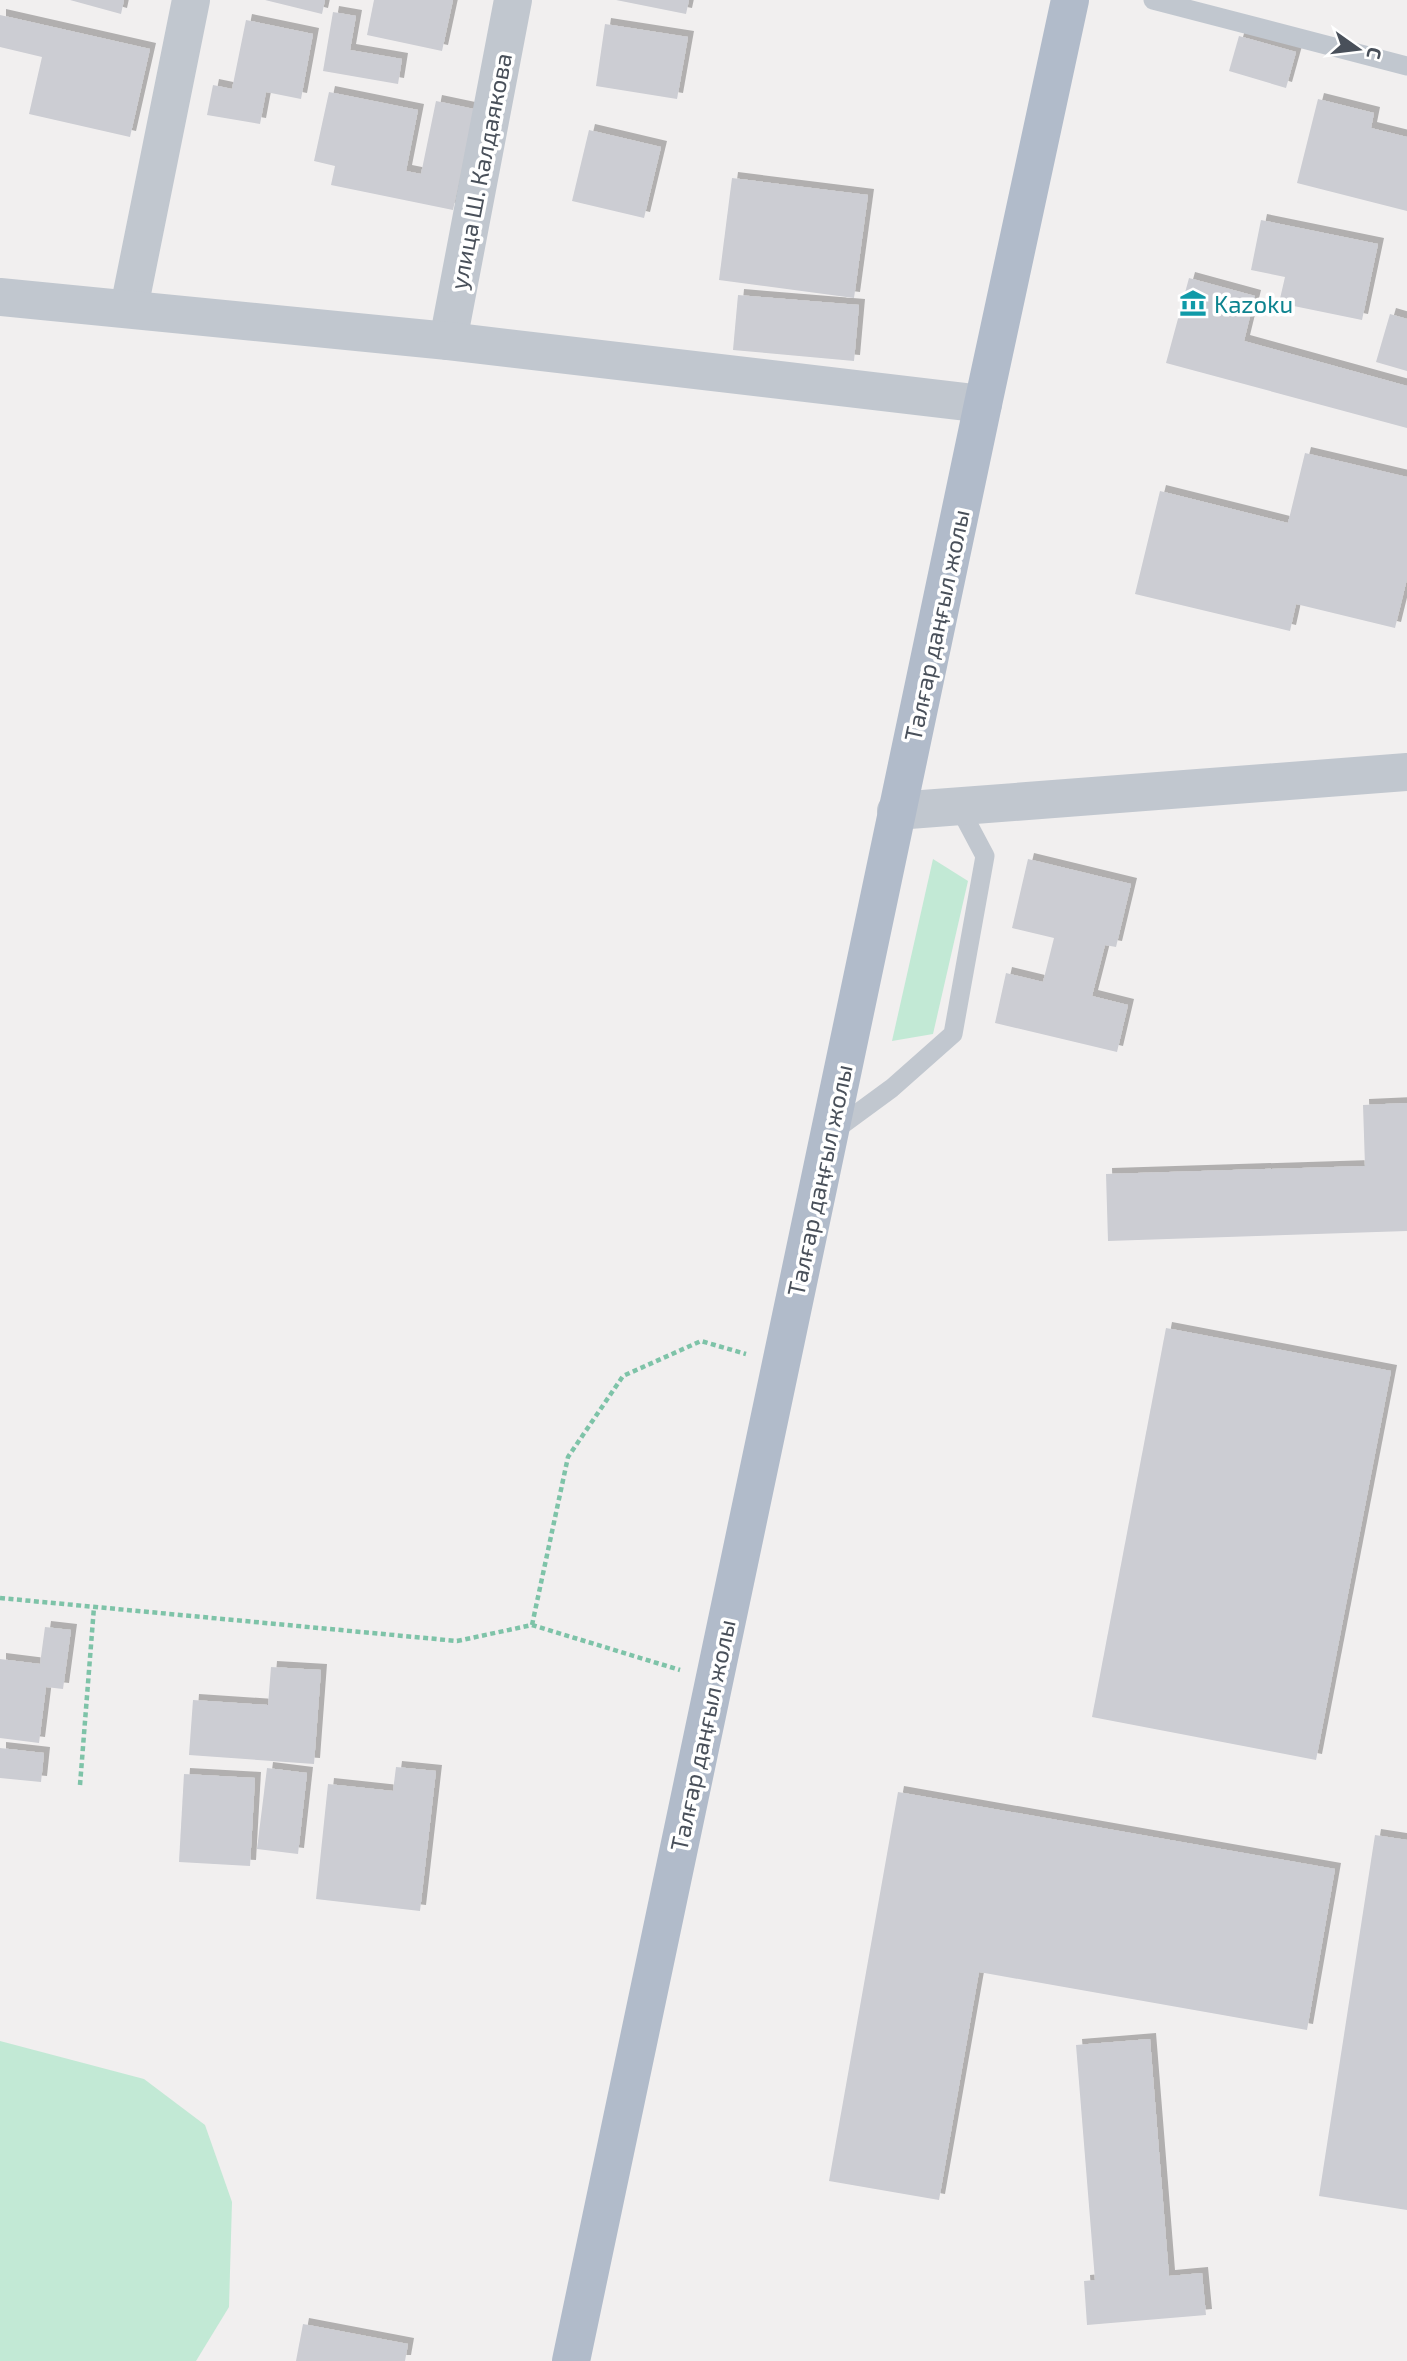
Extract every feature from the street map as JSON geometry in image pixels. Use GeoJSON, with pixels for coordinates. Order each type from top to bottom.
{"type":"FeatureCollection","features":[{"type":"Feature","properties":{"kind":"main road","name":"Талғар даңғыл жолы"},"geometry":{"type":"LineString","coordinates":[[571,2361],[896,811],[1070,0]]}},
{"type":"Feature","properties":{"kind":"street"},"geometry":{"type":"LineString","coordinates":[[129,308],[191,0]]}},
{"type":"Feature","properties":{"kind":"street","name":"улица Ш. Калдаякова"},"geometry":{"type":"LineString","coordinates":[[448,341],[513,0]]}},
{"type":"Feature","properties":{"kind":"street"},"geometry":{"type":"LineString","coordinates":[[0,297],[448,341],[983,404]]}},
{"type":"Feature","properties":{"kind":"street"},"geometry":{"type":"LineString","coordinates":[[896,811],[1407,772]]}},
{"type":"Feature","properties":{"kind":"lane"},"geometry":{"type":"LineString","coordinates":[[1153,0],[1407,66]]}},
{"type":"Feature","properties":{"kind":"lane"},"geometry":{"type":"LineString","coordinates":[[829,1135],[892,1088],[953,1034],[985,856],[959,807]]}},
{"type":"Feature","properties":{"kind":"path"},"geometry":{"type":"LineString","coordinates":[[532,1625],[568,1458],[623,1376],[701,1341],[780,1364]]}},
{"type":"Feature","properties":{"kind":"path"},"geometry":{"type":"LineString","coordinates":[[0,1598],[457,1641],[532,1625],[714,1680]]}},
{"type":"Feature","properties":{"kind":"path"},"geometry":{"type":"LineString","coordinates":[[80,1785],[94,1607]]}},
{"type":"Feature","properties":{"kind":"green space"},"geometry":{"type":"Polygon","coordinates":[[[933,859],[968,881],[933,1034],[892,1041],[933,859]]]}},
{"type":"Feature","properties":{"kind":"green space"},"geometry":{"type":"Polygon","coordinates":[[[0,2041],[144,2079],[205,2125],[232,2202],[229,2307],[196,2361],[0,2361],[0,2041]]]}},
{"type":"Feature","properties":{"kind":"building"},"geometry":{"type":"Polygon","coordinates":[[[70,0],[124,0],[121,14],[70,0]]]}},
{"type":"Feature","properties":{"kind":"building"},"geometry":{"type":"Polygon","coordinates":[[[265,0],[325,0],[322,14],[265,0]]]}},
{"type":"Feature","properties":{"kind":"building"},"geometry":{"type":"Polygon","coordinates":[[[374,0],[453,0],[442,51],[367,35],[374,0]]]}},
{"type":"Feature","properties":{"kind":"building"},"geometry":{"type":"Polygon","coordinates":[[[616,0],[689,0],[686,14],[616,0]]]}},
{"type":"Feature","properties":{"kind":"building"},"geometry":{"type":"Polygon","coordinates":[[[333,12],[356,16],[350,50],[402,59],[398,84],[323,71],[333,12]]]}},
{"type":"Feature","properties":{"kind":"building"},"geometry":{"type":"Polygon","coordinates":[[[0,15],[150,49],[130,137],[29,114],[42,57],[0,47],[0,15]]]}},
{"type":"Feature","properties":{"kind":"building"},"geometry":{"type":"Polygon","coordinates":[[[246,20],[313,34],[301,99],[266,92],[260,124],[207,115],[213,85],[232,89],[246,20]]]}},
{"type":"Feature","properties":{"kind":"building"},"geometry":{"type":"Polygon","coordinates":[[[605,24],[688,37],[677,99],[596,86],[605,24]]]}},
{"type":"Feature","properties":{"kind":"building"},"geometry":{"type":"Polygon","coordinates":[[[1239,36],[1296,52],[1286,88],[1229,71],[1239,36]]]}},
{"type":"Feature","properties":{"kind":"building"},"geometry":{"type":"Polygon","coordinates":[[[329,92],[418,110],[406,171],[421,174],[436,101],[474,109],[453,210],[331,185],[335,166],[314,161],[329,92]]]}},
{"type":"Feature","properties":{"kind":"building"},"geometry":{"type":"Polygon","coordinates":[[[1318,99],[1374,113],[1371,128],[1407,137],[1407,211],[1297,183],[1318,99]]]}},
{"type":"Feature","properties":{"kind":"building"},"geometry":{"type":"Polygon","coordinates":[[[589,130],[661,147],[644,218],[572,201],[589,130]]]}},
{"type":"Feature","properties":{"kind":"building"},"geometry":{"type":"Polygon","coordinates":[[[732,178],[868,195],[854,298],[719,280],[732,178]]]}},
{"type":"Feature","properties":{"kind":"building"},"geometry":{"type":"Polygon","coordinates":[[[1261,220],[1378,244],[1362,320],[1279,303],[1285,277],[1251,270],[1261,220]]]}},
{"type":"Feature","properties":{"kind":"building"},"geometry":{"type":"Polygon","coordinates":[[[1189,278],[1255,296],[1244,341],[1407,386],[1407,428],[1166,363],[1189,278]]]}},
{"type":"Feature","properties":{"kind":"building"},"geometry":{"type":"Polygon","coordinates":[[[738,295],[859,305],[854,361],[733,350],[738,295]]]}},
{"type":"Feature","properties":{"kind":"building"},"geometry":{"type":"Polygon","coordinates":[[[1390,314],[1407,319],[1407,371],[1376,362],[1390,314]]]}},
{"type":"Feature","properties":{"kind":"building"},"geometry":{"type":"Polygon","coordinates":[[[1305,453],[1407,477],[1407,579],[1395,628],[1296,604],[1290,631],[1135,594],[1160,491],[1288,523],[1305,453]]]}},
{"type":"Feature","properties":{"kind":"building"},"geometry":{"type":"Polygon","coordinates":[[[1028,859],[1131,884],[1116,947],[1105,945],[1092,996],[1128,1005],[1117,1052],[995,1023],[1006,973],[1043,982],[1054,938],[1012,928],[1028,859]]]}},
{"type":"Feature","properties":{"kind":"building"},"geometry":{"type":"Polygon","coordinates":[[[1407,1103],[1407,1231],[1108,1241],[1106,1174],[1365,1166],[1363,1105],[1407,1103]]]}},
{"type":"Feature","properties":{"kind":"building"},"geometry":{"type":"Polygon","coordinates":[[[1166,1328],[1391,1371],[1316,1760],[1092,1717],[1166,1328]]]}},
{"type":"Feature","properties":{"kind":"building"},"geometry":{"type":"Polygon","coordinates":[[[45,1627],[71,1630],[63,1689],[46,1687],[39,1743],[0,1738],[0,1659],[40,1664],[45,1627]]]}},
{"type":"Feature","properties":{"kind":"building"},"geometry":{"type":"Polygon","coordinates":[[[271,1667],[321,1670],[314,1764],[189,1755],[193,1700],[268,1705],[271,1667]]]}},
{"type":"Feature","properties":{"kind":"building"},"geometry":{"type":"Polygon","coordinates":[[[0,1748],[44,1753],[41,1782],[0,1778],[0,1748]]]}},
{"type":"Feature","properties":{"kind":"building"},"geometry":{"type":"Polygon","coordinates":[[[396,1767],[436,1771],[420,1911],[316,1899],[328,1784],[393,1791],[396,1767]]]}},
{"type":"Feature","properties":{"kind":"building"},"geometry":{"type":"Polygon","coordinates":[[[267,1768],[307,1773],[298,1854],[257,1849],[267,1768]]]}},
{"type":"Feature","properties":{"kind":"building"},"geometry":{"type":"Polygon","coordinates":[[[184,1774],[255,1778],[250,1866],[179,1862],[184,1774]]]}},
{"type":"Feature","properties":{"kind":"building"},"geometry":{"type":"Polygon","coordinates":[[[898,1792],[1335,1869],[1307,2030],[979,1972],[939,2200],[829,2181],[898,1792]]]}},
{"type":"Feature","properties":{"kind":"building"},"geometry":{"type":"Polygon","coordinates":[[[1375,1835],[1407,1840],[1407,2210],[1319,2196],[1375,1835]]]}},
{"type":"Feature","properties":{"kind":"building"},"geometry":{"type":"Polygon","coordinates":[[[1150,2039],[1169,2276],[1202,2273],[1206,2315],[1087,2325],[1084,2281],[1095,2280],[1076,2045],[1150,2039]]]}},
{"type":"Feature","properties":{"kind":"building"},"geometry":{"type":"Polygon","coordinates":[[[303,2324],[408,2344],[405,2361],[296,2361],[303,2324]]]}},
{"type":"Feature","properties":{"kind":"place","name":"Kazoku"},"geometry":{"type":"Point","coordinates":[1193,303]}}]}
